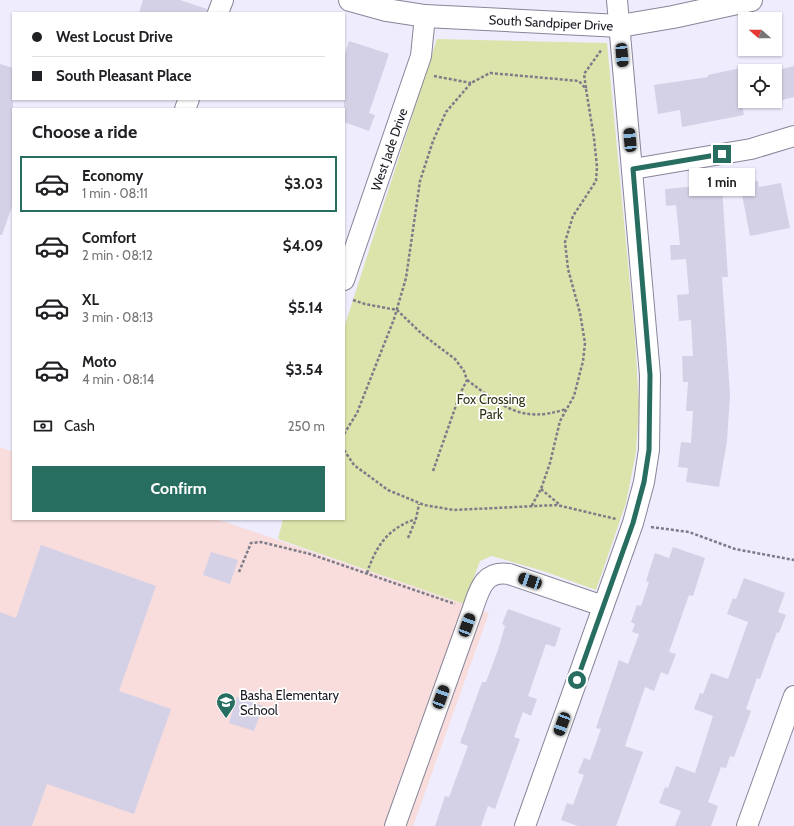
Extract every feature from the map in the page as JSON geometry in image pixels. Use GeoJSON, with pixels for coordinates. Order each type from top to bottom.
{"type":"FeatureCollection","features":[{"type":"Feature","properties":{"kind":"street"},"geometry":{"type":"LineString","coordinates":[[218,12],[223,0]]}},
{"type":"Feature","properties":{"kind":"street","name":"South Sandpiper Drive"},"geometry":{"type":"LineString","coordinates":[[350,0],[386,10],[425,16],[620,26],[688,14],[751,0]]}},
{"type":"Feature","properties":{"kind":"street"},"geometry":{"type":"LineString","coordinates":[[525,826],[633,523],[644,482],[649,450],[650,375],[618,0]]}},
{"type":"Feature","properties":{"kind":"street","name":"West Jade Drive"},"geometry":{"type":"LineString","coordinates":[[345,277],[420,56],[425,16]]}},
{"type":"Feature","properties":{"kind":"street"},"geometry":{"type":"LineString","coordinates":[[633,169],[751,149],[794,136]]}},
{"type":"Feature","properties":{"kind":"street"},"geometry":{"type":"LineString","coordinates":[[395,826],[472,611],[484,582],[492,574],[500,572],[603,606]]}},
{"type":"Feature","properties":{"kind":"street"},"geometry":{"type":"LineString","coordinates":[[747,826],[794,696]]}},
{"type":"Feature","properties":{"kind":"path"},"geometry":{"type":"LineString","coordinates":[[531,506],[541,489],[550,463],[560,421],[567,409],[580,378],[585,343],[578,306],[568,269],[565,242],[573,216],[596,181],[597,167],[584,74],[604,47]]}},
{"type":"Feature","properties":{"kind":"path"},"geometry":{"type":"LineString","coordinates":[[345,432],[357,413],[373,376],[397,310],[406,278],[417,195],[433,141],[446,112],[471,83],[490,73],[579,81],[586,89]]}},
{"type":"Feature","properties":{"kind":"path"},"geometry":{"type":"LineString","coordinates":[[430,75],[471,83]]}},
{"type":"Feature","properties":{"kind":"path"},"geometry":{"type":"LineString","coordinates":[[353,300],[365,304],[397,310],[422,334],[454,359],[464,371],[467,380],[505,408],[530,414],[544,414],[567,409]]}},
{"type":"Feature","properties":{"kind":"path"},"geometry":{"type":"LineString","coordinates":[[433,471],[460,394],[467,380]]}},
{"type":"Feature","properties":{"kind":"path"},"geometry":{"type":"LineString","coordinates":[[345,452],[354,465],[382,486],[419,504],[454,510],[557,505],[620,520]]}},
{"type":"Feature","properties":{"kind":"path"},"geometry":{"type":"LineString","coordinates":[[541,489],[562,507]]}},
{"type":"Feature","properties":{"kind":"path"},"geometry":{"type":"LineString","coordinates":[[408,538],[416,519],[419,504]]}},
{"type":"Feature","properties":{"kind":"path"},"geometry":{"type":"LineString","coordinates":[[367,573],[372,558],[392,531],[401,524],[416,519]]}},
{"type":"Feature","properties":{"kind":"path"},"geometry":{"type":"LineString","coordinates":[[646,526],[690,532],[735,549],[794,560]]}},
{"type":"Feature","properties":{"kind":"path"},"geometry":{"type":"LineString","coordinates":[[239,572],[250,543],[261,542],[310,554],[459,606]]}},
{"type":"Feature","properties":{"kind":"shaded area","name":"Basha Elementary School"},"geometry":{"type":"Polygon","coordinates":[[[0,447],[12,452],[12,520],[220,520],[489,613],[413,826],[0,826],[0,447]]]}},
{"type":"Feature","properties":{"kind":"green space","name":"Fox Crossing Park"},"geometry":{"type":"Polygon","coordinates":[[[437,39],[607,43],[635,337],[639,406],[636,452],[626,503],[596,590],[543,571],[492,556],[480,561],[464,604],[278,539],[283,520],[345,520],[345,325],[437,39]]]}},
{"type":"Feature","properties":{"kind":"building"},"geometry":{"type":"Polygon","coordinates":[[[143,0],[180,0],[207,9],[207,12],[139,12],[143,0]]]}},
{"type":"Feature","properties":{"kind":"building"},"geometry":{"type":"Polygon","coordinates":[[[349,41],[389,54],[369,113],[375,115],[369,131],[345,122],[345,54],[349,41]]]}},
{"type":"Feature","properties":{"kind":"building"},"geometry":{"type":"Polygon","coordinates":[[[0,64],[12,68],[13,108],[12,207],[2,235],[0,235],[0,64]]]}},
{"type":"Feature","properties":{"kind":"building"},"geometry":{"type":"Polygon","coordinates":[[[794,66],[794,97],[782,100],[782,69],[794,66]]]}},
{"type":"Feature","properties":{"kind":"building"},"geometry":{"type":"Polygon","coordinates":[[[738,69],[738,108],[743,108],[744,115],[682,127],[680,110],[658,114],[654,85],[708,77],[708,75],[738,69]]]}},
{"type":"Feature","properties":{"kind":"building"},"geometry":{"type":"Polygon","coordinates":[[[758,181],[759,187],[781,183],[790,228],[750,236],[740,184],[758,181]]]}},
{"type":"Feature","properties":{"kind":"building"},"geometry":{"type":"Polygon","coordinates":[[[720,184],[720,188],[722,188],[728,277],[722,277],[730,395],[727,441],[719,487],[686,482],[688,468],[678,467],[681,442],[691,443],[693,411],[686,411],[688,382],[683,382],[682,356],[693,356],[691,320],[679,321],[677,295],[689,294],[686,259],[671,260],[670,245],[680,245],[676,205],[666,206],[665,189],[720,184]]]}},
{"type":"Feature","properties":{"kind":"building"},"geometry":{"type":"Polygon","coordinates":[[[41,545],[156,586],[119,691],[171,709],[134,814],[47,784],[32,826],[0,826],[0,612],[16,618],[41,545]]]}},
{"type":"Feature","properties":{"kind":"building"},"geometry":{"type":"Polygon","coordinates":[[[673,547],[705,558],[693,596],[689,595],[669,652],[676,654],[668,675],[661,672],[654,691],[645,687],[625,746],[643,752],[616,826],[578,826],[561,820],[567,803],[573,805],[584,775],[578,773],[584,758],[590,760],[601,729],[596,728],[619,660],[628,664],[639,634],[632,632],[635,624],[631,622],[637,605],[641,606],[649,582],[646,581],[655,553],[669,558],[673,547]]]}},
{"type":"Feature","properties":{"kind":"building"},"geometry":{"type":"Polygon","coordinates":[[[211,552],[238,560],[230,584],[203,575],[211,552]]]}},
{"type":"Feature","properties":{"kind":"building"},"geometry":{"type":"Polygon","coordinates":[[[744,578],[785,593],[778,612],[786,615],[779,633],[777,632],[760,679],[757,678],[746,709],[751,711],[734,757],[730,756],[726,768],[721,767],[708,802],[718,806],[711,826],[675,826],[681,811],[659,803],[665,787],[668,788],[676,766],[695,773],[713,716],[694,709],[700,693],[703,694],[711,673],[728,679],[748,622],[727,614],[733,598],[736,599],[744,578]]]}},
{"type":"Feature","properties":{"kind":"building"},"geometry":{"type":"Polygon","coordinates":[[[508,609],[561,628],[555,647],[546,644],[528,696],[537,699],[531,716],[523,712],[514,737],[520,739],[495,809],[488,806],[481,826],[435,826],[445,796],[449,797],[468,746],[460,743],[482,682],[486,682],[498,650],[505,626],[502,624],[508,609]]]}},
{"type":"Feature","properties":{"kind":"building"},"geometry":{"type":"Polygon","coordinates":[[[237,697],[263,706],[254,731],[229,723],[237,697]]]}},
{"type":"Feature","properties":{"kind":"place","name":"Basha Elementary School"},"geometry":{"type":"Point","coordinates":[226,719]}},
{"type":"Feature","properties":{"kind":"route"},"geometry":{"type":"LineString","coordinates":[[577,680],[633,523],[644,482],[649,450],[650,375],[633,169],[722,154]]}}]}
